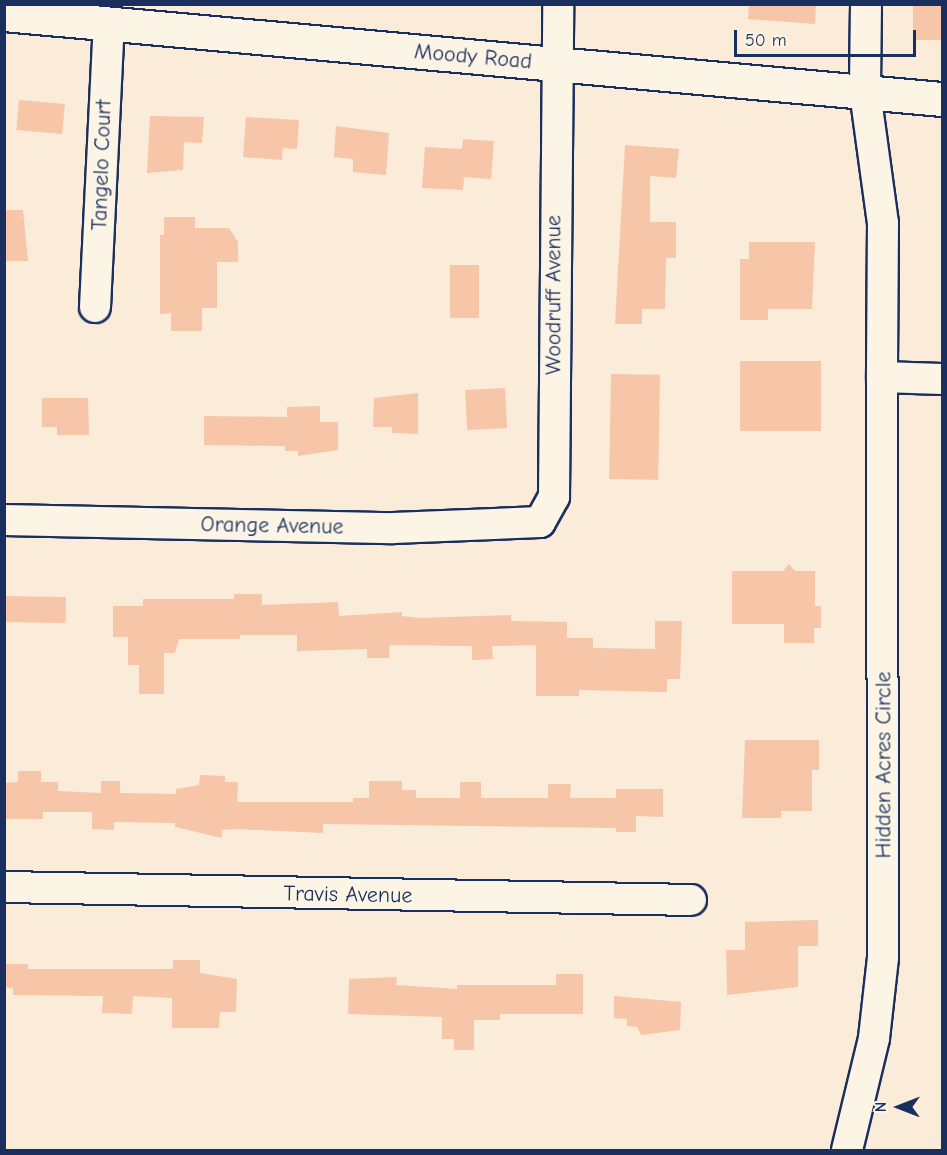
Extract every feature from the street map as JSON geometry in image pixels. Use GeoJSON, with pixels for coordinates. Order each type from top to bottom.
{"type":"FeatureCollection","features":[{"type":"Feature","properties":{"kind":"street","name":"Woodruff Avenue"},"geometry":{"type":"LineString","coordinates":[[540,522],[554,496],[555,65],[558,4]]}},
{"type":"Feature","properties":{"kind":"street","name":"Hidden Acres Circle"},"geometry":{"type":"LineString","coordinates":[[847,1150],[874,1038],[883,957],[883,223],[865,92],[866,4]]}},
{"type":"Feature","properties":{"kind":"street","name":"Moody Road"},"geometry":{"type":"LineString","coordinates":[[4,14],[130,18],[555,65],[942,99]]}},
{"type":"Feature","properties":{"kind":"street","name":"Tangelo Court"},"geometry":{"type":"LineString","coordinates":[[95,307],[130,18]]}},
{"type":"Feature","properties":{"kind":"street"},"geometry":{"type":"LineString","coordinates":[[882,376],[942,379]]}},
{"type":"Feature","properties":{"kind":"street","name":"Orange Avenue"},"geometry":{"type":"LineString","coordinates":[[4,520],[393,528],[540,522]]}},
{"type":"Feature","properties":{"kind":"street","name":"Travis Avenue"},"geometry":{"type":"LineString","coordinates":[[4,887],[691,900]]}},
{"type":"Feature","properties":{"kind":"building"},"geometry":{"type":"Polygon","coordinates":[[[749,4],[816,4],[815,24],[748,19],[749,4]]]}},
{"type":"Feature","properties":{"kind":"building"},"geometry":{"type":"Polygon","coordinates":[[[913,4],[942,4],[942,40],[913,40],[913,4]]]}},
{"type":"Feature","properties":{"kind":"building"},"geometry":{"type":"Polygon","coordinates":[[[19,100],[65,104],[62,134],[16,130],[19,100]]]}},
{"type":"Feature","properties":{"kind":"building"},"geometry":{"type":"Polygon","coordinates":[[[150,116],[204,117],[202,143],[184,142],[183,170],[147,173],[150,116]]]}},
{"type":"Feature","properties":{"kind":"building"},"geometry":{"type":"Polygon","coordinates":[[[246,117],[299,120],[297,149],[283,148],[282,160],[243,157],[246,117]]]}},
{"type":"Feature","properties":{"kind":"building"},"geometry":{"type":"Polygon","coordinates":[[[336,126],[389,133],[386,175],[353,172],[353,159],[334,157],[336,126]]]}},
{"type":"Feature","properties":{"kind":"building"},"geometry":{"type":"Polygon","coordinates":[[[463,139],[494,141],[491,179],[464,177],[463,190],[422,188],[425,147],[462,149],[463,139]]]}},
{"type":"Feature","properties":{"kind":"building"},"geometry":{"type":"Polygon","coordinates":[[[625,145],[679,149],[676,178],[650,176],[650,222],[676,222],[676,258],[666,258],[665,309],[642,309],[642,324],[615,324],[625,145]]]}},
{"type":"Feature","properties":{"kind":"building"},"geometry":{"type":"Polygon","coordinates":[[[4,210],[23,210],[28,261],[4,261],[4,210]]]}},
{"type":"Feature","properties":{"kind":"building"},"geometry":{"type":"Polygon","coordinates":[[[164,217],[195,217],[195,228],[229,228],[238,242],[238,262],[217,262],[217,308],[202,308],[202,331],[171,331],[171,313],[160,314],[160,235],[164,235],[164,217]]]}},
{"type":"Feature","properties":{"kind":"building"},"geometry":{"type":"Polygon","coordinates":[[[749,242],[815,242],[812,309],[768,309],[768,320],[740,320],[740,259],[749,259],[749,242]]]}},
{"type":"Feature","properties":{"kind":"building"},"geometry":{"type":"Polygon","coordinates":[[[450,265],[479,265],[479,318],[450,318],[450,265]]]}},
{"type":"Feature","properties":{"kind":"building"},"geometry":{"type":"Polygon","coordinates":[[[740,361],[821,361],[821,431],[740,431],[740,361]]]}},
{"type":"Feature","properties":{"kind":"building"},"geometry":{"type":"Polygon","coordinates":[[[611,374],[660,375],[658,480],[609,479],[611,374]]]}},
{"type":"Feature","properties":{"kind":"building"},"geometry":{"type":"Polygon","coordinates":[[[505,388],[507,428],[467,430],[465,390],[505,388]]]}},
{"type":"Feature","properties":{"kind":"building"},"geometry":{"type":"Polygon","coordinates":[[[418,393],[418,434],[392,433],[392,427],[373,427],[374,398],[418,393]]]}},
{"type":"Feature","properties":{"kind":"building"},"geometry":{"type":"Polygon","coordinates":[[[42,398],[88,398],[89,435],[57,435],[57,427],[42,427],[42,398]]]}},
{"type":"Feature","properties":{"kind":"building"},"geometry":{"type":"Polygon","coordinates":[[[320,406],[320,422],[338,422],[338,450],[298,456],[298,451],[285,451],[285,446],[204,445],[204,416],[287,417],[287,407],[320,406]]]}},
{"type":"Feature","properties":{"kind":"building"},"geometry":{"type":"Polygon","coordinates":[[[789,564],[795,571],[815,571],[815,606],[821,606],[821,628],[814,628],[814,643],[784,643],[784,624],[732,624],[732,571],[783,571],[789,564]]]}},
{"type":"Feature","properties":{"kind":"building"},"geometry":{"type":"Polygon","coordinates":[[[234,594],[262,594],[262,605],[338,602],[339,616],[402,612],[402,616],[421,618],[511,615],[511,621],[567,622],[567,638],[593,638],[593,648],[655,649],[655,621],[682,621],[680,679],[667,679],[667,692],[579,690],[579,696],[536,696],[536,645],[492,646],[493,659],[472,660],[472,646],[390,645],[389,658],[367,658],[367,649],[297,651],[297,635],[240,635],[240,639],[179,639],[175,653],[164,653],[164,694],[139,694],[139,665],[128,665],[128,637],[113,637],[113,606],[143,606],[143,599],[234,599],[234,594]]]}},
{"type":"Feature","properties":{"kind":"building"},"geometry":{"type":"Polygon","coordinates":[[[4,596],[66,597],[66,623],[4,622],[4,596]]]}},
{"type":"Feature","properties":{"kind":"building"},"geometry":{"type":"Polygon","coordinates":[[[745,740],[819,740],[819,770],[812,770],[812,811],[781,811],[781,818],[742,818],[745,740]]]}},
{"type":"Feature","properties":{"kind":"building"},"geometry":{"type":"Polygon","coordinates":[[[18,771],[41,771],[41,782],[58,782],[58,791],[101,793],[101,781],[120,781],[120,793],[176,794],[176,789],[199,785],[200,775],[225,776],[225,782],[238,782],[237,802],[353,802],[353,798],[369,798],[369,781],[402,781],[402,790],[416,790],[416,798],[460,798],[460,782],[481,782],[481,798],[548,798],[548,784],[571,784],[570,798],[616,798],[616,789],[663,789],[663,817],[636,816],[636,832],[616,832],[616,828],[323,824],[323,833],[236,829],[222,830],[222,838],[175,827],[175,823],[114,822],[114,830],[92,829],[92,812],[43,812],[43,819],[4,819],[4,783],[18,782],[18,771]]]}},
{"type":"Feature","properties":{"kind":"building"},"geometry":{"type":"Polygon","coordinates":[[[818,920],[818,946],[798,946],[798,987],[727,995],[726,950],[745,950],[745,922],[818,920]]]}},
{"type":"Feature","properties":{"kind":"building"},"geometry":{"type":"Polygon","coordinates":[[[173,960],[200,960],[200,973],[237,979],[236,1012],[220,1012],[219,1028],[172,1028],[172,998],[133,996],[132,1014],[102,1013],[103,996],[13,995],[13,988],[4,987],[4,964],[28,964],[28,969],[173,969],[173,960]]]}},
{"type":"Feature","properties":{"kind":"building"},"geometry":{"type":"Polygon","coordinates":[[[556,974],[583,974],[583,1014],[500,1014],[500,1020],[474,1020],[474,1050],[454,1050],[454,1039],[442,1039],[442,1017],[348,1014],[349,979],[397,977],[396,985],[457,989],[457,985],[556,985],[556,974]]]}},
{"type":"Feature","properties":{"kind":"building"},"geometry":{"type":"Polygon","coordinates":[[[614,996],[681,1002],[680,1030],[641,1035],[637,1027],[627,1026],[627,1019],[614,1018],[614,996]]]}}]}
